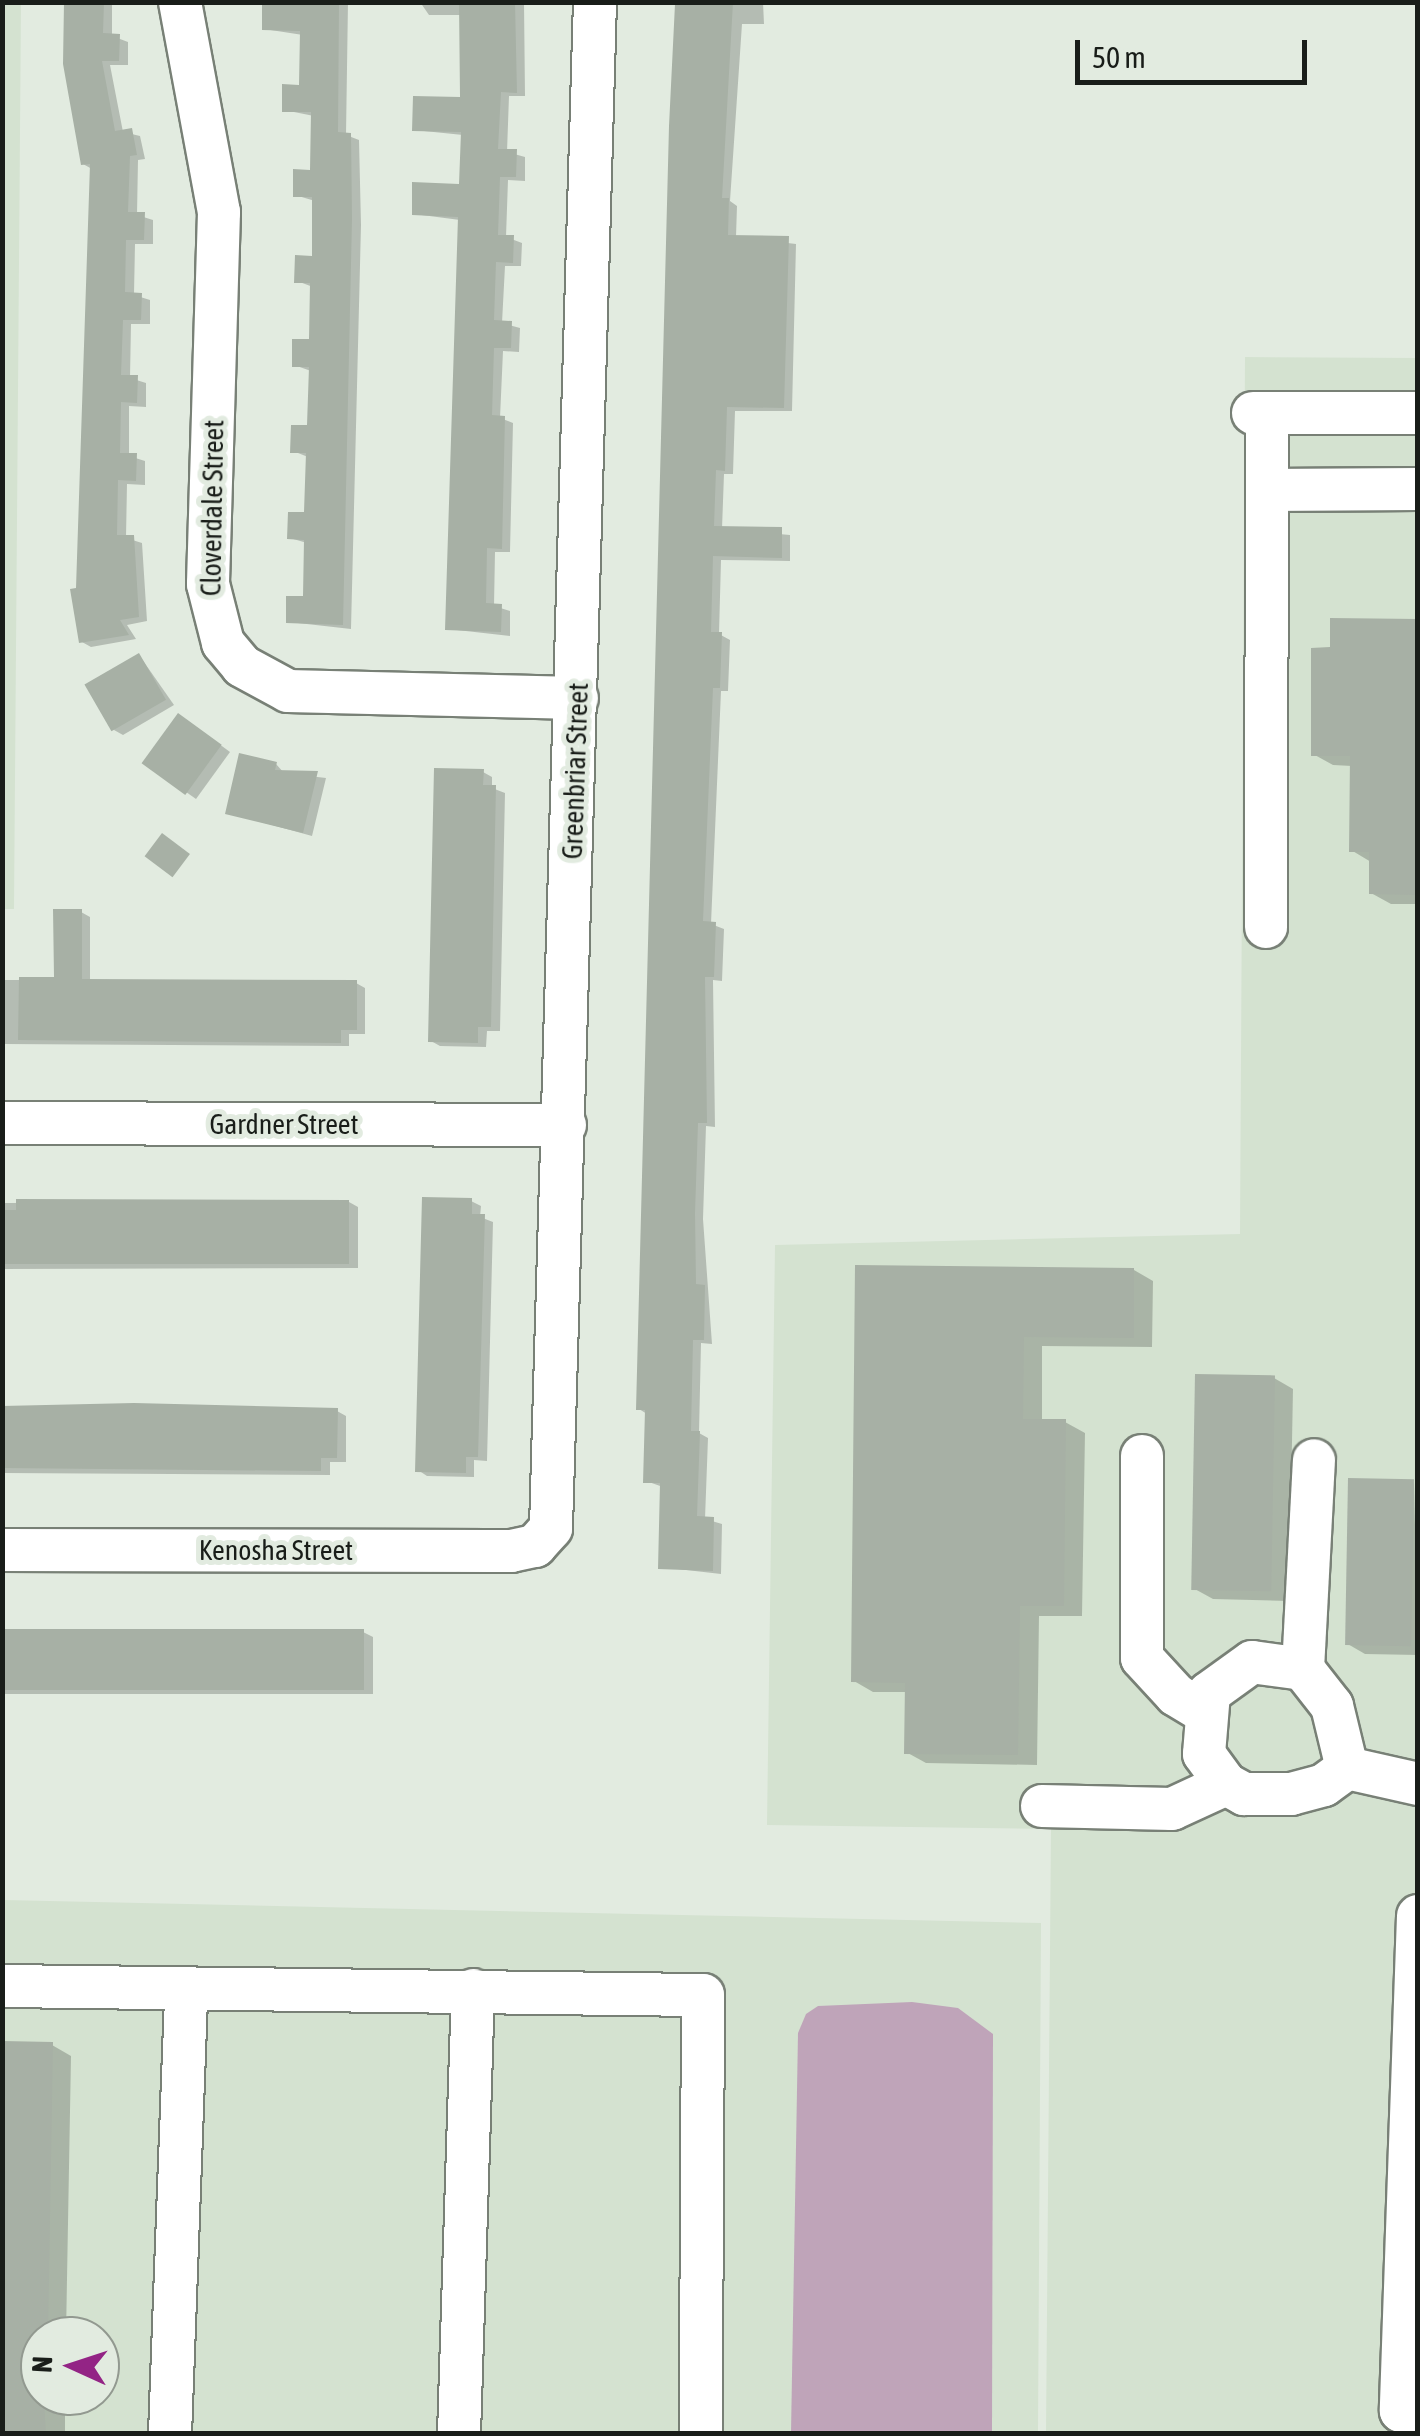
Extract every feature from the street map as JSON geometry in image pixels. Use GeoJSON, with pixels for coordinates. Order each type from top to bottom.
{"type":"FeatureCollection","features":[{"type":"Feature","properties":{"kind":"street","name":"Cloverdale Street"},"geometry":{"type":"LineString","coordinates":[[180,2],[218,212],[208,584],[223,643],[242,666],[288,692],[577,698]]}},
{"type":"Feature","properties":{"kind":"street","name":"Greenbriar Street"},"geometry":{"type":"LineString","coordinates":[[545,1537],[555,1516],[595,2]]}},
{"type":"Feature","properties":{"kind":"street"},"geometry":{"type":"LineString","coordinates":[[1266,926],[1267,490],[1260,413],[1418,413]]}},
{"type":"Feature","properties":{"kind":"street"},"geometry":{"type":"LineString","coordinates":[[1267,490],[1418,489]]}},
{"type":"Feature","properties":{"kind":"street","name":"Gardner Street"},"geometry":{"type":"LineString","coordinates":[[2,1123],[565,1125]]}},
{"type":"Feature","properties":{"kind":"street"},"geometry":{"type":"LineString","coordinates":[[1142,1456],[1142,1658],[1176,1695],[1203,1711]]}},
{"type":"Feature","properties":{"kind":"street"},"geometry":{"type":"LineString","coordinates":[[1304,1669],[1314,1460]]}},
{"type":"Feature","properties":{"kind":"street","name":"Kenosha Street"},"geometry":{"type":"LineString","coordinates":[[2,1550],[511,1551],[545,1537]]}},
{"type":"Feature","properties":{"kind":"street"},"geometry":{"type":"LineString","coordinates":[[1348,1768],[1332,1706],[1304,1669],[1273,1661],[1234,1670],[1209,1692],[1203,1711],[1204,1754],[1226,1784],[1244,1794],[1290,1794],[1348,1768],[1418,1784]]}},
{"type":"Feature","properties":{"kind":"street"},"geometry":{"type":"LineString","coordinates":[[1042,1806],[1172,1809],[1226,1784]]}},
{"type":"Feature","properties":{"kind":"street"},"geometry":{"type":"LineString","coordinates":[[1418,1916],[1401,2412],[1418,2412]]}},
{"type":"Feature","properties":{"kind":"street"},"geometry":{"type":"LineString","coordinates":[[2,1986],[703,1995],[702,2434]]}},
{"type":"Feature","properties":{"kind":"street"},"geometry":{"type":"LineString","coordinates":[[458,2434],[473,1990]]}},
{"type":"Feature","properties":{"kind":"street"},"geometry":{"type":"LineString","coordinates":[[170,2434],[186,1991]]}},
{"type":"Feature","properties":{"kind":"shaded area"},"geometry":{"type":"Polygon","coordinates":[[[2,3],[21,3],[14,909],[2,909],[2,3]]]}},
{"type":"Feature","properties":{"kind":"shaded area"},"geometry":{"type":"Polygon","coordinates":[[[1245,357],[1417,358],[1417,2433],[1046,2433],[1051,1829],[767,1825],[775,1245],[1240,1234],[1245,357]]]}},
{"type":"Feature","properties":{"kind":"shaded area"},"geometry":{"type":"Polygon","coordinates":[[[3,1900],[1041,1923],[1038,2433],[3,2434],[3,1900]]]}},
{"type":"Feature","properties":{"kind":"shaded area"},"geometry":{"type":"Polygon","coordinates":[[[912,2002],[958,2008],[993,2034],[992,2433],[791,2433],[798,2033],[806,2014],[818,2006],[912,2002]]]}},
{"type":"Feature","properties":{"kind":"building"},"geometry":{"type":"Polygon","coordinates":[[[64,2],[104,2],[103,33],[120,34],[119,61],[102,61],[115,131],[132,128],[137,155],[130,156],[128,212],[145,212],[144,240],[126,240],[125,292],[142,293],[141,320],[123,320],[121,375],[138,375],[137,403],[121,402],[120,453],[137,453],[136,481],[118,480],[117,535],[134,535],[139,617],[120,620],[129,635],[79,643],[70,589],[76,588],[90,164],[81,165],[63,64],[64,2]]]}},
{"type":"Feature","properties":{"kind":"building"},"geometry":{"type":"Polygon","coordinates":[[[262,2],[339,2],[338,132],[351,133],[352,219],[343,625],[286,623],[286,596],[303,596],[304,540],[287,539],[288,512],[304,512],[306,453],[290,453],[291,425],[307,425],[309,367],[292,367],[292,339],[309,339],[310,283],[294,283],[295,255],[312,256],[312,197],[293,197],[293,169],[310,170],[311,112],[282,112],[282,84],[299,85],[300,31],[262,30],[262,2]]]}},
{"type":"Feature","properties":{"kind":"building"},"geometry":{"type":"Polygon","coordinates":[[[459,2],[515,2],[517,93],[501,92],[498,149],[517,149],[516,177],[500,177],[498,235],[514,235],[513,263],[496,262],[494,320],[512,321],[511,348],[494,348],[492,415],[505,416],[502,549],[487,548],[486,603],[502,604],[501,632],[445,630],[458,217],[412,215],[412,182],[459,184],[461,132],[412,131],[413,96],[460,97],[459,2]]]}},
{"type":"Feature","properties":{"kind":"building"},"geometry":{"type":"Polygon","coordinates":[[[733,2],[722,198],[729,198],[728,235],[789,236],[784,408],[727,407],[725,471],[716,470],[714,526],[782,527],[782,558],[713,556],[711,632],[722,632],[720,688],[713,688],[703,921],[716,922],[714,977],[705,977],[707,1123],[698,1123],[695,1213],[696,1284],[705,1285],[704,1340],[693,1340],[691,1431],[700,1431],[697,1516],[714,1517],[713,1571],[658,1569],[660,1483],[643,1483],[645,1410],[636,1410],[669,126],[675,4],[733,2]]]}},
{"type":"Feature","properties":{"kind":"building"},"geometry":{"type":"Polygon","coordinates":[[[1330,618],[1418,619],[1418,895],[1369,894],[1369,852],[1349,852],[1350,756],[1311,756],[1311,648],[1330,647],[1330,618]]]}},
{"type":"Feature","properties":{"kind":"building"},"geometry":{"type":"Polygon","coordinates":[[[139,653],[166,700],[111,731],[84,684],[139,653]]]}},
{"type":"Feature","properties":{"kind":"building"},"geometry":{"type":"Polygon","coordinates":[[[178,713],[222,745],[185,795],[142,763],[178,713]]]}},
{"type":"Feature","properties":{"kind":"building"},"geometry":{"type":"Polygon","coordinates":[[[239,753],[277,762],[275,770],[318,771],[303,833],[225,814],[239,753]]]}},
{"type":"Feature","properties":{"kind":"building"},"geometry":{"type":"Polygon","coordinates":[[[434,768],[484,769],[483,785],[496,785],[491,1027],[478,1027],[478,1043],[428,1042],[434,768]]]}},
{"type":"Feature","properties":{"kind":"building"},"geometry":{"type":"Polygon","coordinates":[[[162,833],[190,854],[172,877],[145,856],[162,833]]]}},
{"type":"Feature","properties":{"kind":"building"},"geometry":{"type":"Polygon","coordinates":[[[53,909],[82,909],[82,979],[357,980],[357,1030],[341,1030],[341,1043],[18,1040],[19,977],[54,977],[53,909]]]}},
{"type":"Feature","properties":{"kind":"building"},"geometry":{"type":"Polygon","coordinates":[[[422,1197],[472,1198],[472,1214],[485,1214],[478,1457],[466,1457],[466,1473],[415,1472],[422,1197]]]}},
{"type":"Feature","properties":{"kind":"building"},"geometry":{"type":"Polygon","coordinates":[[[16,1199],[349,1200],[349,1264],[2,1264],[2,1210],[16,1210],[16,1199]]]}},
{"type":"Feature","properties":{"kind":"building"},"geometry":{"type":"Polygon","coordinates":[[[855,1265],[1134,1268],[1134,1338],[1024,1337],[1023,1419],[1066,1419],[1064,1606],[1020,1606],[1018,1755],[904,1754],[905,1683],[851,1682],[855,1265]]]}},
{"type":"Feature","properties":{"kind":"building"},"geometry":{"type":"Polygon","coordinates":[[[1195,1374],[1275,1375],[1271,1591],[1191,1590],[1195,1374]]]}},
{"type":"Feature","properties":{"kind":"building"},"geometry":{"type":"Polygon","coordinates":[[[134,1403],[338,1408],[337,1458],[321,1458],[321,1471],[2,1468],[2,1406],[134,1403]]]}},
{"type":"Feature","properties":{"kind":"building"},"geometry":{"type":"Polygon","coordinates":[[[1348,1478],[1414,1479],[1411,1646],[1345,1645],[1348,1478]]]}},
{"type":"Feature","properties":{"kind":"building"},"geometry":{"type":"Polygon","coordinates":[[[2,1629],[364,1629],[364,1690],[2,1690],[2,1629]]]}},
{"type":"Feature","properties":{"kind":"building"},"geometry":{"type":"Polygon","coordinates":[[[2,2041],[53,2042],[48,2316],[20,2316],[20,2416],[45,2416],[46,2434],[2,2434],[2,2041]]]}}]}
